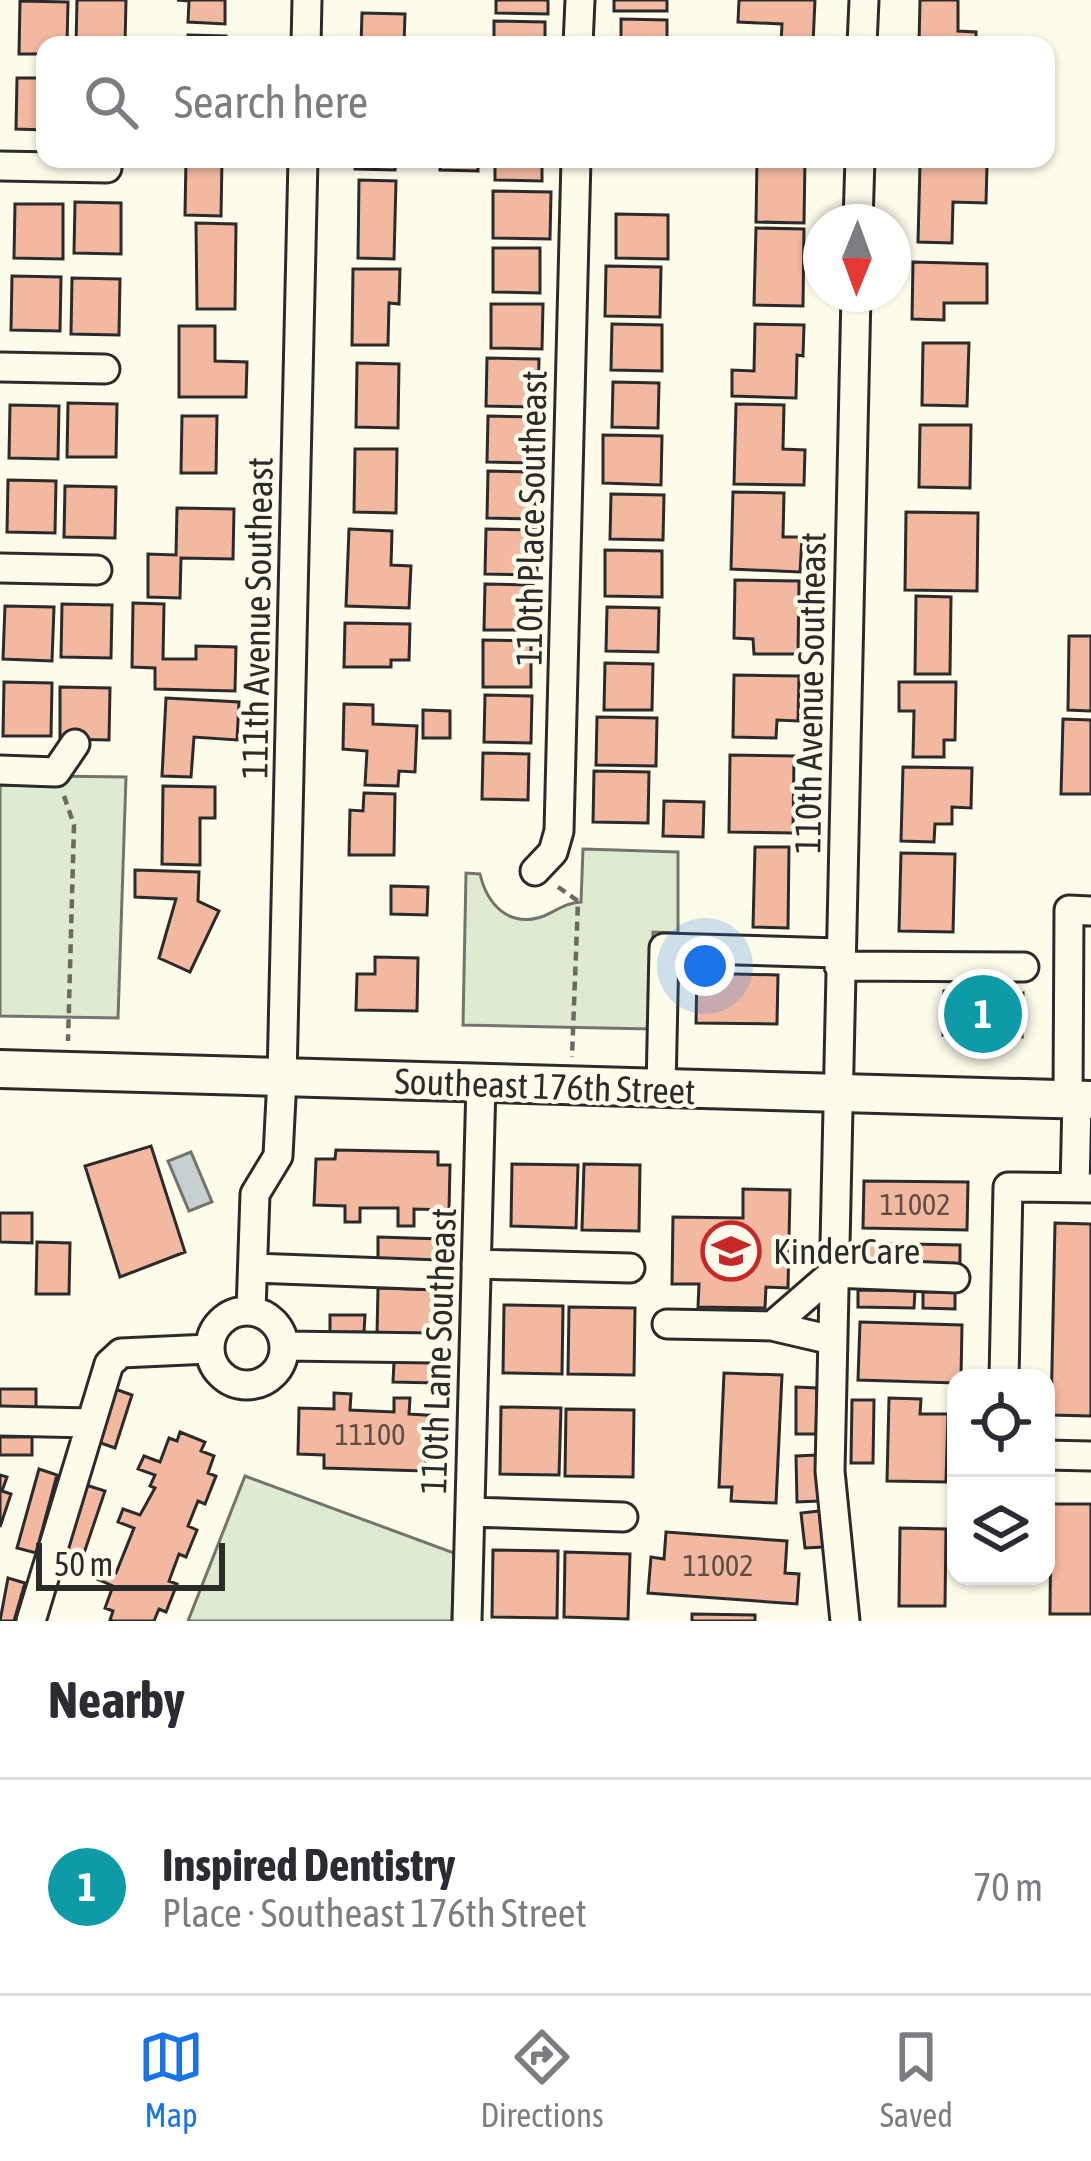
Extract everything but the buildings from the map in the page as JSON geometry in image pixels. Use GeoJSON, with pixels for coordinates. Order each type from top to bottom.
{"type":"FeatureCollection","features":[{"type":"Feature","properties":{"kind":"main road","name":"Southeast 176th Street"},"geometry":{"type":"LineString","coordinates":[[0,1069],[1078,1099]]}},
{"type":"Feature","properties":{"kind":"street"},"geometry":{"type":"LineString","coordinates":[[306,36],[307,0]]}},
{"type":"Feature","properties":{"kind":"street"},"geometry":{"type":"LineString","coordinates":[[578,36],[580,0]]}},
{"type":"Feature","properties":{"kind":"street"},"geometry":{"type":"LineString","coordinates":[[862,36],[863,0]]}},
{"type":"Feature","properties":{"kind":"street"},"geometry":{"type":"LineString","coordinates":[[0,166],[36,167]]}},
{"type":"Feature","properties":{"kind":"street","name":"111th Avenue Southeast"},"geometry":{"type":"LineString","coordinates":[[251,1311],[255,1194],[278,1156],[282,1078],[304,168]]}},
{"type":"Feature","properties":{"kind":"street","name":"110th Place Southeast"},"geometry":{"type":"LineString","coordinates":[[535,871],[553,852],[559,831],[576,168]]}},
{"type":"Feature","properties":{"kind":"street"},"geometry":{"type":"LineString","coordinates":[[859,204],[860,168]]}},
{"type":"Feature","properties":{"kind":"street","name":"110th Avenue Southeast"},"geometry":{"type":"LineString","coordinates":[[845,1621],[830,1471],[856,312]]}},
{"type":"Feature","properties":{"kind":"street"},"geometry":{"type":"LineString","coordinates":[[0,367],[105,369]]}},
{"type":"Feature","properties":{"kind":"street"},"geometry":{"type":"LineString","coordinates":[[0,568],[97,570]]}},
{"type":"Feature","properties":{"kind":"street"},"geometry":{"type":"LineString","coordinates":[[0,770],[56,772],[75,743]]}},
{"type":"Feature","properties":{"kind":"street"},"geometry":{"type":"LineString","coordinates":[[1004,1369],[1008,1187],[1083,1188],[1070,910],[1091,911]]}},
{"type":"Feature","properties":{"kind":"street"},"geometry":{"type":"LineString","coordinates":[[661,1089],[664,948],[1024,967]]}},
{"type":"Feature","properties":{"kind":"street","name":"110th Lane Southeast"},"geometry":{"type":"LineString","coordinates":[[466,1621],[481,1084]]}},
{"type":"Feature","properties":{"kind":"street"},"geometry":{"type":"LineString","coordinates":[[476,1264],[630,1268]]}},
{"type":"Feature","properties":{"kind":"street"},"geometry":{"type":"LineString","coordinates":[[253,1268],[439,1275]]}},
{"type":"Feature","properties":{"kind":"street"},"geometry":{"type":"LineString","coordinates":[[772,1326],[833,1274],[955,1278]]}},
{"type":"Feature","properties":{"kind":"street"},"geometry":{"type":"LineString","coordinates":[[251,1311],[272,1320],[284,1346],[274,1373],[248,1385],[221,1376],[209,1349],[219,1322],[231,1314],[251,1311]]}},
{"type":"Feature","properties":{"kind":"street"},"geometry":{"type":"LineString","coordinates":[[667,1324],[772,1326],[832,1340]]}},
{"type":"Feature","properties":{"kind":"street"},"geometry":{"type":"LineString","coordinates":[[284,1346],[435,1348]]}},
{"type":"Feature","properties":{"kind":"street"},"geometry":{"type":"LineString","coordinates":[[31,1621],[109,1364],[121,1353],[209,1349]]}},
{"type":"Feature","properties":{"kind":"street"},"geometry":{"type":"LineString","coordinates":[[0,1421],[91,1423]]}},
{"type":"Feature","properties":{"kind":"street"},"geometry":{"type":"LineString","coordinates":[[1055,1455],[1091,1456]]}},
{"type":"Feature","properties":{"kind":"street"},"geometry":{"type":"LineString","coordinates":[[470,1512],[622,1517]]}},
{"type":"Feature","properties":{"kind":"path"},"geometry":{"type":"LineString","coordinates":[[56,772],[74,825],[68,1071]]}},
{"type":"Feature","properties":{"kind":"path"},"geometry":{"type":"LineString","coordinates":[[535,871],[578,901],[571,1086]]}},
{"type":"Feature","properties":{"kind":"green space"},"geometry":{"type":"Polygon","coordinates":[[[51,776],[126,777],[118,1018],[0,1016],[0,785],[49,786],[51,776]]]}},
{"type":"Feature","properties":{"kind":"green space"},"geometry":{"type":"Polygon","coordinates":[[[583,849],[678,852],[678,933],[653,932],[650,1029],[463,1025],[466,873],[480,874],[488,895],[502,911],[531,919],[581,902],[583,849]]]}},
{"type":"Feature","properties":{"kind":"green space"},"geometry":{"type":"Polygon","coordinates":[[[245,1476],[454,1553],[452,1621],[188,1621],[245,1476]]]}},
{"type":"Feature","properties":{"kind":"shaded area"},"geometry":{"type":"Polygon","coordinates":[[[191,1152],[212,1202],[189,1211],[168,1161],[191,1152]]]}},
{"type":"Feature","properties":{"kind":"place","name":"Inspired Dentistry"},"geometry":{"type":"Point","coordinates":[983,1014]}},
{"type":"Feature","properties":{"kind":"place","name":"KinderCare"},"geometry":{"type":"Point","coordinates":[731,1251]}}]}
